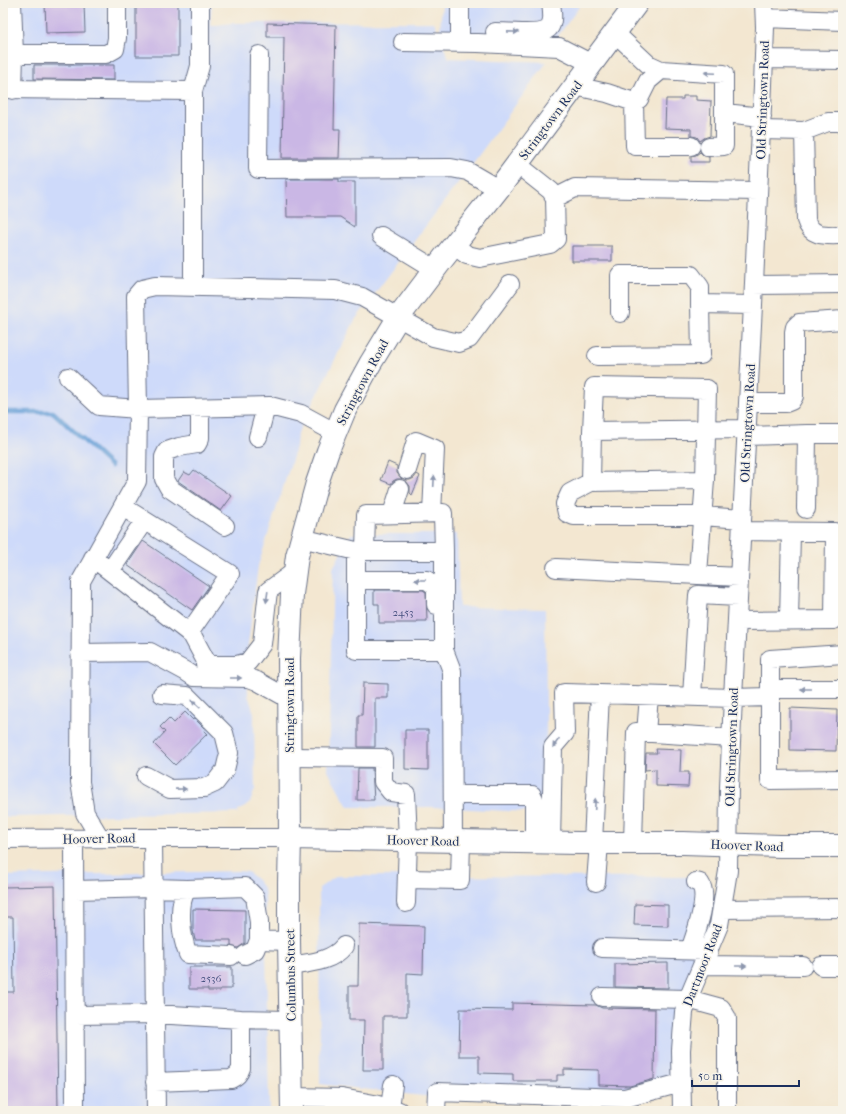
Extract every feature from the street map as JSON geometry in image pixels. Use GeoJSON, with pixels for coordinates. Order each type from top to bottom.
{"type":"FeatureCollection","features":[{"type":"Feature","properties":{"kind":"main road","name":"Stringtown Road"},"geometry":{"type":"LineString","coordinates":[[290,838],[289,658],[294,572],[317,483],[345,410],[370,364],[398,318],[518,164],[637,3]]}},
{"type":"Feature","properties":{"kind":"main road","name":"Hoover Road"},"geometry":{"type":"LineString","coordinates":[[290,838],[843,846]]}},
{"type":"Feature","properties":{"kind":"main road","name":"Columbus Street"},"geometry":{"type":"LineString","coordinates":[[290,838],[288,883],[292,1104]]}},
{"type":"Feature","properties":{"kind":"street"},"geometry":{"type":"LineString","coordinates":[[12,3],[8,54],[8,90],[194,90]]}},
{"type":"Feature","properties":{"kind":"street"},"geometry":{"type":"LineString","coordinates":[[8,54],[106,54],[115,49],[117,38],[117,3]]}},
{"type":"Feature","properties":{"kind":"street"},"geometry":{"type":"LineString","coordinates":[[192,287],[194,90],[200,66],[200,3]]}},
{"type":"Feature","properties":{"kind":"street"},"geometry":{"type":"LineString","coordinates":[[460,3],[460,37]]}},
{"type":"Feature","properties":{"kind":"street"},"geometry":{"type":"LineString","coordinates":[[403,42],[536,33],[546,31],[552,20],[551,3]]}},
{"type":"Feature","properties":{"kind":"street"},"geometry":{"type":"LineString","coordinates":[[764,11],[843,20]]}},
{"type":"Feature","properties":{"kind":"street","name":"Old Stringtown Road"},"geometry":{"type":"LineString","coordinates":[[728,844],[731,738],[764,59],[764,11]]}},
{"type":"Feature","properties":{"kind":"street"},"geometry":{"type":"LineString","coordinates":[[615,33],[648,64],[660,70],[724,74],[724,146],[710,147]]}},
{"type":"Feature","properties":{"kind":"street"},"geometry":{"type":"LineString","coordinates":[[460,37],[478,43],[559,47],[592,64]]}},
{"type":"Feature","properties":{"kind":"street"},"geometry":{"type":"LineString","coordinates":[[260,55],[258,169],[451,168],[467,171],[498,189]]}},
{"type":"Feature","properties":{"kind":"street"},"geometry":{"type":"LineString","coordinates":[[764,59],[843,60]]}},
{"type":"Feature","properties":{"kind":"street"},"geometry":{"type":"LineString","coordinates":[[634,102],[639,99],[648,81],[660,70]]}},
{"type":"Feature","properties":{"kind":"street"},"geometry":{"type":"LineString","coordinates":[[575,86],[608,93],[634,102]]}},
{"type":"Feature","properties":{"kind":"street"},"geometry":{"type":"LineString","coordinates":[[634,102],[635,146],[691,146]]}},
{"type":"Feature","properties":{"kind":"street"},"geometry":{"type":"LineString","coordinates":[[725,114],[761,123],[804,131],[828,122],[843,122]]}},
{"type":"Feature","properties":{"kind":"street"},"geometry":{"type":"LineString","coordinates":[[804,131],[806,220],[808,227],[821,235],[843,235]]}},
{"type":"Feature","properties":{"kind":"street"},"geometry":{"type":"LineString","coordinates":[[454,245],[467,255],[480,258],[550,244],[556,239],[555,198],[551,191],[518,164]]}},
{"type":"Feature","properties":{"kind":"street"},"geometry":{"type":"LineString","coordinates":[[555,198],[575,188],[758,191]]}},
{"type":"Feature","properties":{"kind":"street"},"geometry":{"type":"LineString","coordinates":[[380,236],[435,269]]}},
{"type":"Feature","properties":{"kind":"street"},"geometry":{"type":"LineString","coordinates":[[597,356],[700,355],[700,288],[691,275],[620,275],[620,313]]}},
{"type":"Feature","properties":{"kind":"street"},"geometry":{"type":"LineString","coordinates":[[100,838],[85,813],[80,782],[81,581],[137,481],[138,409],[136,296],[142,289],[155,286],[335,290],[362,298],[433,337],[458,343],[469,339],[510,284]]}},
{"type":"Feature","properties":{"kind":"street"},"geometry":{"type":"LineString","coordinates":[[754,285],[843,284]]}},
{"type":"Feature","properties":{"kind":"street"},"geometry":{"type":"LineString","coordinates":[[700,304],[753,305]]}},
{"type":"Feature","properties":{"kind":"street"},"geometry":{"type":"LineString","coordinates":[[748,403],[786,403],[791,401],[794,396],[795,327],[799,323],[843,320]]}},
{"type":"Feature","properties":{"kind":"street"},"geometry":{"type":"LineString","coordinates":[[68,378],[99,406],[138,409],[266,406],[301,414],[336,433]]}},
{"type":"Feature","properties":{"kind":"street"},"geometry":{"type":"LineString","coordinates":[[591,482],[594,387],[707,389],[705,480],[698,574]]}},
{"type":"Feature","properties":{"kind":"street"},"geometry":{"type":"LineString","coordinates":[[258,437],[266,406]]}},
{"type":"Feature","properties":{"kind":"street"},"geometry":{"type":"LineString","coordinates":[[200,408],[200,438],[197,444],[167,450],[164,457],[164,479],[169,488],[225,526]]}},
{"type":"Feature","properties":{"kind":"street"},"geometry":{"type":"LineString","coordinates":[[592,431],[707,430],[747,433],[843,434]]}},
{"type":"Feature","properties":{"kind":"street"},"geometry":{"type":"LineString","coordinates":[[806,509],[807,434]]}},
{"type":"Feature","properties":{"kind":"street"},"geometry":{"type":"LineString","coordinates":[[407,470],[416,441],[435,449],[432,513]]}},
{"type":"Feature","properties":{"kind":"street"},"geometry":{"type":"LineString","coordinates":[[705,480],[591,482],[570,493],[565,504],[567,513],[574,516],[702,516],[742,525],[791,532],[839,532],[834,620],[737,621]]}},
{"type":"Feature","properties":{"kind":"street"},"geometry":{"type":"LineString","coordinates":[[392,514],[400,489]]}},
{"type":"Feature","properties":{"kind":"street"},"geometry":{"type":"LineString","coordinates":[[122,507],[230,574],[189,633]]}},
{"type":"Feature","properties":{"kind":"street"},"geometry":{"type":"LineString","coordinates":[[443,513],[444,551],[440,650],[356,650],[356,580],[366,514],[443,513]]}},
{"type":"Feature","properties":{"kind":"street"},"geometry":{"type":"LineString","coordinates":[[110,571],[144,521]]}},
{"type":"Feature","properties":{"kind":"street"},"geometry":{"type":"LineString","coordinates":[[789,620],[791,532]]}},
{"type":"Feature","properties":{"kind":"street"},"geometry":{"type":"LineString","coordinates":[[302,538],[360,551],[444,551]]}},
{"type":"Feature","properties":{"kind":"street"},"geometry":{"type":"LineString","coordinates":[[93,558],[192,635],[208,665]]}},
{"type":"Feature","properties":{"kind":"street"},"geometry":{"type":"LineString","coordinates":[[556,568],[739,577]]}},
{"type":"Feature","properties":{"kind":"street"},"geometry":{"type":"LineString","coordinates":[[185,671],[194,666],[237,665],[248,662],[262,644],[268,591],[294,572]]}},
{"type":"Feature","properties":{"kind":"street"},"geometry":{"type":"LineString","coordinates":[[356,580],[427,580],[436,587],[440,650],[452,671],[453,794],[460,880],[407,879]]}},
{"type":"Feature","properties":{"kind":"street"},"geometry":{"type":"LineString","coordinates":[[692,697],[698,595],[738,597]]}},
{"type":"Feature","properties":{"kind":"street"},"geometry":{"type":"LineString","coordinates":[[80,653],[150,652],[194,677],[249,678],[257,681],[289,700]]}},
{"type":"Feature","properties":{"kind":"street"},"geometry":{"type":"LineString","coordinates":[[843,654],[770,659],[770,780],[843,779]]}},
{"type":"Feature","properties":{"kind":"street"},"geometry":{"type":"LineString","coordinates":[[543,842],[553,747],[564,733],[564,693],[733,698],[770,693],[843,689]]}},
{"type":"Feature","properties":{"kind":"street"},"geometry":{"type":"LineString","coordinates":[[146,776],[170,789],[204,788],[215,783],[226,770],[229,753],[224,733],[187,696],[162,694]]}},
{"type":"Feature","properties":{"kind":"street"},"geometry":{"type":"LineString","coordinates":[[596,882],[600,694]]}},
{"type":"Feature","properties":{"kind":"street"},"geometry":{"type":"LineString","coordinates":[[646,733],[649,696]]}},
{"type":"Feature","properties":{"kind":"street"},"geometry":{"type":"LineString","coordinates":[[633,843],[636,732],[731,738]]}},
{"type":"Feature","properties":{"kind":"street"},"geometry":{"type":"LineString","coordinates":[[290,757],[383,758],[383,782],[391,792],[406,794],[408,840],[406,903]]}},
{"type":"Feature","properties":{"kind":"street"},"geometry":{"type":"LineString","coordinates":[[453,794],[532,795],[543,842]]}},
{"type":"Feature","properties":{"kind":"street","name":"Hoover Road"},"geometry":{"type":"LineString","coordinates":[[3,840],[100,838],[290,838]]}},
{"type":"Feature","properties":{"kind":"street"},"geometry":{"type":"LineString","coordinates":[[153,838],[156,1111]]}},
{"type":"Feature","properties":{"kind":"street"},"geometry":{"type":"LineString","coordinates":[[74,839],[75,1111]]}},
{"type":"Feature","properties":{"kind":"street","name":"Dartmoor Road"},"geometry":{"type":"LineString","coordinates":[[682,1111],[682,1026],[688,999],[719,925],[728,872],[728,844]]}},
{"type":"Feature","properties":{"kind":"street"},"geometry":{"type":"LineString","coordinates":[[690,950],[699,924],[703,903],[703,887],[700,883],[696,882]]}},
{"type":"Feature","properties":{"kind":"street"},"geometry":{"type":"LineString","coordinates":[[75,890],[245,887],[255,897],[259,922],[259,940],[256,950],[238,956],[188,954],[183,943],[181,910],[184,895],[187,889]]}},
{"type":"Feature","properties":{"kind":"street"},"geometry":{"type":"LineString","coordinates":[[722,909],[843,908]]}},
{"type":"Feature","properties":{"kind":"street"},"geometry":{"type":"LineString","coordinates":[[259,940],[289,941]]}},
{"type":"Feature","properties":{"kind":"street"},"geometry":{"type":"LineString","coordinates":[[290,966],[314,962],[335,954],[344,946]]}},
{"type":"Feature","properties":{"kind":"street"},"geometry":{"type":"LineString","coordinates":[[602,948],[690,950],[705,958],[803,966]]}},
{"type":"Feature","properties":{"kind":"street"},"geometry":{"type":"LineString","coordinates":[[821,966],[843,966]]}},
{"type":"Feature","properties":{"kind":"street"},"geometry":{"type":"LineString","coordinates":[[602,997],[688,999],[721,1008],[727,1018],[727,1111]]}},
{"type":"Feature","properties":{"kind":"street"},"geometry":{"type":"LineString","coordinates":[[75,1015],[154,1014],[291,1020]]}},
{"type":"Feature","properties":{"kind":"street"},"geometry":{"type":"LineString","coordinates":[[155,1082],[231,1079],[236,1077],[241,1068],[241,1019]]}},
{"type":"Feature","properties":{"kind":"street"},"geometry":{"type":"LineString","coordinates":[[436,1111],[437,1092],[625,1098],[681,1083]]}},
{"type":"Feature","properties":{"kind":"street"},"geometry":{"type":"LineString","coordinates":[[292,1104],[342,1091],[395,1110],[392,1085]]}},
{"type":"Feature","properties":{"kind":"shaded area"},"geometry":{"type":"Polygon","coordinates":[[[3,3],[212,3],[210,26],[233,23],[434,22],[449,58],[547,62],[355,320],[297,434],[296,447],[258,566],[247,653],[248,695],[254,713],[255,789],[250,803],[238,810],[238,813],[3,817],[3,3]]]}},
{"type":"Feature","properties":{"kind":"shaded area"},"geometry":{"type":"Polygon","coordinates":[[[442,3],[582,3],[555,40],[446,41],[440,30],[442,3]]]}},
{"type":"Feature","properties":{"kind":"shaded area"},"geometry":{"type":"Polygon","coordinates":[[[351,534],[457,534],[459,607],[545,609],[547,813],[433,807],[348,807],[328,771],[333,568],[351,534]]]}},
{"type":"Feature","properties":{"kind":"shaded area"},"geometry":{"type":"Polygon","coordinates":[[[248,872],[264,889],[265,895],[269,1111],[3,1111],[3,876],[248,872]]]}},
{"type":"Feature","properties":{"kind":"shaded area"},"geometry":{"type":"Polygon","coordinates":[[[337,876],[707,877],[709,888],[690,971],[673,1026],[672,1090],[449,1099],[320,1084],[319,888],[337,876]]]}},
{"type":"Feature","properties":{"kind":"building"},"geometry":{"type":"Polygon","coordinates":[[[45,3],[84,3],[85,32],[46,33],[45,3]]]}},
{"type":"Feature","properties":{"kind":"building"},"geometry":{"type":"Polygon","coordinates":[[[136,3],[178,3],[178,56],[136,56],[136,3]]]}},
{"type":"Feature","properties":{"kind":"building"},"geometry":{"type":"Polygon","coordinates":[[[267,23],[336,25],[334,129],[340,129],[339,158],[282,158],[284,37],[267,37],[267,23]]]}},
{"type":"Feature","properties":{"kind":"building"},"geometry":{"type":"Polygon","coordinates":[[[34,65],[114,65],[114,80],[34,79],[34,65]]]}},
{"type":"Feature","properties":{"kind":"building"},"geometry":{"type":"Polygon","coordinates":[[[683,96],[696,96],[696,100],[711,101],[710,136],[700,141],[697,137],[691,136],[691,129],[665,128],[666,99],[683,99],[683,96]]]}},
{"type":"Feature","properties":{"kind":"building"},"geometry":{"type":"Polygon","coordinates":[[[700,152],[704,156],[709,157],[709,162],[691,162],[691,156],[700,152]]]}},
{"type":"Feature","properties":{"kind":"building"},"geometry":{"type":"Polygon","coordinates":[[[286,179],[339,179],[339,182],[355,182],[355,227],[340,217],[287,217],[286,179]]]}},
{"type":"Feature","properties":{"kind":"building"},"geometry":{"type":"Polygon","coordinates":[[[572,246],[612,246],[612,261],[572,261],[572,246]]]}},
{"type":"Feature","properties":{"kind":"building"},"geometry":{"type":"Polygon","coordinates":[[[388,462],[397,466],[397,473],[402,479],[397,479],[391,484],[381,480],[388,462]]]}},
{"type":"Feature","properties":{"kind":"building"},"geometry":{"type":"Polygon","coordinates":[[[194,470],[232,496],[221,511],[178,481],[184,472],[190,475],[194,470]]]}},
{"type":"Feature","properties":{"kind":"building"},"geometry":{"type":"Polygon","coordinates":[[[417,474],[420,476],[412,495],[410,493],[410,486],[405,480],[414,478],[417,474]]]}},
{"type":"Feature","properties":{"kind":"building"},"geometry":{"type":"Polygon","coordinates":[[[143,541],[209,586],[192,610],[127,565],[143,541]]]}},
{"type":"Feature","properties":{"kind":"building"},"geometry":{"type":"Polygon","coordinates":[[[374,590],[423,590],[426,592],[427,621],[417,621],[417,623],[379,623],[379,604],[374,604],[374,590]]]}},
{"type":"Feature","properties":{"kind":"building"},"geometry":{"type":"Polygon","coordinates":[[[363,683],[388,684],[388,698],[375,698],[375,747],[358,747],[358,715],[362,715],[363,683]]]}},
{"type":"Feature","properties":{"kind":"building"},"geometry":{"type":"Polygon","coordinates":[[[790,708],[837,710],[836,751],[790,750],[790,708]]]}},
{"type":"Feature","properties":{"kind":"building"},"geometry":{"type":"Polygon","coordinates":[[[185,712],[193,720],[194,718],[205,729],[204,731],[207,734],[175,765],[154,744],[165,732],[160,727],[169,718],[174,723],[185,712]]]}},
{"type":"Feature","properties":{"kind":"building"},"geometry":{"type":"Polygon","coordinates":[[[405,730],[428,730],[428,770],[405,769],[405,730]]]}},
{"type":"Feature","properties":{"kind":"building"},"geometry":{"type":"Polygon","coordinates":[[[656,749],[681,750],[680,772],[689,772],[688,787],[656,786],[656,769],[645,770],[646,753],[657,753],[656,749]]]}},
{"type":"Feature","properties":{"kind":"building"},"geometry":{"type":"Polygon","coordinates":[[[358,768],[372,768],[374,800],[357,800],[358,768]]]}},
{"type":"Feature","properties":{"kind":"building"},"geometry":{"type":"Polygon","coordinates":[[[55,886],[58,1111],[3,1111],[3,992],[14,992],[13,917],[3,917],[3,887],[55,886]]]}},
{"type":"Feature","properties":{"kind":"building"},"geometry":{"type":"Polygon","coordinates":[[[635,904],[668,905],[668,926],[634,925],[635,904]]]}},
{"type":"Feature","properties":{"kind":"building"},"geometry":{"type":"Polygon","coordinates":[[[193,909],[245,910],[245,943],[238,948],[231,946],[231,940],[195,940],[193,931],[193,909]]]}},
{"type":"Feature","properties":{"kind":"building"},"geometry":{"type":"Polygon","coordinates":[[[359,924],[424,926],[423,974],[407,973],[407,1016],[383,1016],[383,1070],[363,1070],[364,1020],[349,1020],[349,986],[358,986],[359,924]]]}},
{"type":"Feature","properties":{"kind":"building"},"geometry":{"type":"Polygon","coordinates":[[[668,963],[668,988],[615,987],[615,964],[668,963]]]}},
{"type":"Feature","properties":{"kind":"building"},"geometry":{"type":"Polygon","coordinates":[[[189,967],[232,967],[231,989],[208,991],[208,989],[189,989],[189,967]]]}},
{"type":"Feature","properties":{"kind":"building"},"geometry":{"type":"Polygon","coordinates":[[[512,1003],[596,1005],[602,1008],[655,1009],[654,1079],[630,1086],[599,1085],[599,1070],[564,1069],[564,1075],[557,1075],[557,1081],[513,1081],[513,1074],[479,1073],[479,1056],[459,1056],[460,1009],[512,1010],[512,1003]]]}},
{"type":"Feature","properties":{"kind":"waterway"},"geometry":{"type":"LineString","coordinates":[[3,412],[53,412],[111,466]]}}]}
